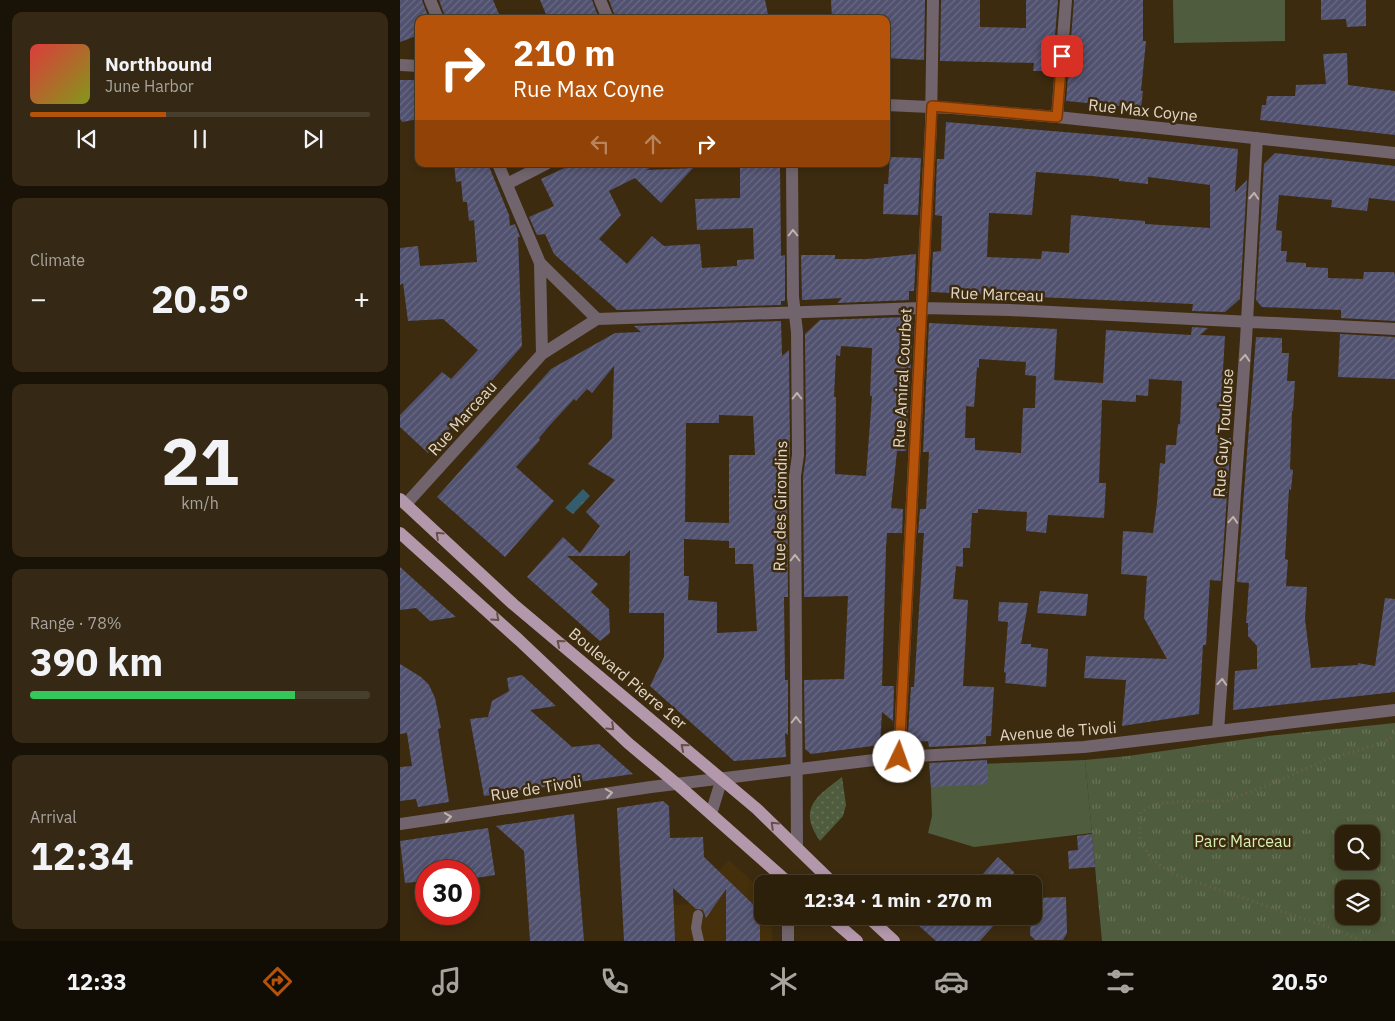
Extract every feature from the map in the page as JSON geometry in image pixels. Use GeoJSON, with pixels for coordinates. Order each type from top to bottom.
{"type":"FeatureCollection","features":[{"type":"Feature","properties":{"kind":"main road","name":"Boulevard Pierre 1er"},"geometry":{"type":"LineString","coordinates":[[403,502],[513,604],[722,778],[825,875]]}},
{"type":"Feature","properties":{"kind":"main road"},"geometry":{"type":"LineString","coordinates":[[400,534],[520,640],[628,743],[780,875]]}},
{"type":"Feature","properties":{"kind":"main road"},"geometry":{"type":"LineString","coordinates":[[838,925],[856,941]]}},
{"type":"Feature","properties":{"kind":"main road"},"geometry":{"type":"LineString","coordinates":[[877,925],[894,941]]}},
{"type":"Feature","properties":{"kind":"street"},"geometry":{"type":"LineString","coordinates":[[430,0],[436,15]]}},
{"type":"Feature","properties":{"kind":"street"},"geometry":{"type":"LineString","coordinates":[[600,0],[606,15]]}},
{"type":"Feature","properties":{"kind":"street","name":"Rue Amiral Courbet"},"geometry":{"type":"LineString","coordinates":[[899,757],[932,106],[933,0]]}},
{"type":"Feature","properties":{"kind":"street"},"geometry":{"type":"LineString","coordinates":[[1057,117],[1066,0]]}},
{"type":"Feature","properties":{"kind":"street"},"geometry":{"type":"LineString","coordinates":[[400,65],[415,66]]}},
{"type":"Feature","properties":{"kind":"street","name":"Rue Max Coyne"},"geometry":{"type":"LineString","coordinates":[[890,105],[932,106],[1057,117],[1395,153]]}},
{"type":"Feature","properties":{"kind":"street","name":"Rue Guy Toulouse"},"geometry":{"type":"LineString","coordinates":[[1218,731],[1248,322],[1257,138]]}},
{"type":"Feature","properties":{"kind":"street"},"geometry":{"type":"LineString","coordinates":[[499,167],[540,263],[542,354]]}},
{"type":"Feature","properties":{"kind":"street"},"geometry":{"type":"LineString","coordinates":[[507,184],[540,167]]}},
{"type":"Feature","properties":{"kind":"street","name":"Rue des Girondins"},"geometry":{"type":"LineString","coordinates":[[792,167],[794,311],[797,332],[798,455],[794,476],[797,848]]}},
{"type":"Feature","properties":{"kind":"street"},"geometry":{"type":"LineString","coordinates":[[540,263],[597,319]]}},
{"type":"Feature","properties":{"kind":"street","name":"Rue Marceau"},"geometry":{"type":"LineString","coordinates":[[403,502],[542,354],[597,319],[922,308],[1010,310],[1395,329]]}},
{"type":"Feature","properties":{"kind":"street","name":"Avenue de Tivoli"},"geometry":{"type":"LineString","coordinates":[[722,778],[899,757],[1084,747],[1395,710]]}},
{"type":"Feature","properties":{"kind":"street"},"geometry":{"type":"LineString","coordinates":[[711,814],[722,778]]}},
{"type":"Feature","properties":{"kind":"street","name":"Rue de Tivoli"},"geometry":{"type":"LineString","coordinates":[[400,824],[722,778]]}},
{"type":"Feature","properties":{"kind":"street"},"geometry":{"type":"LineString","coordinates":[[788,925],[788,941]]}},
{"type":"Feature","properties":{"kind":"lane"},"geometry":{"type":"LineString","coordinates":[[698,915],[696,928],[699,941]]}},
{"type":"Feature","properties":{"kind":"path"},"geometry":{"type":"LineString","coordinates":[[1362,941],[1348,934],[1173,874],[1153,860],[1140,842],[1140,812],[1155,804],[1226,801],[1328,759],[1376,745],[1395,736]]}},
{"type":"Feature","properties":{"kind":"shaded area"},"geometry":{"type":"Polygon","coordinates":[[[729,860],[754,883],[754,925],[772,925],[772,941],[675,941],[673,905],[688,904],[729,860]]]}},
{"type":"Feature","properties":{"kind":"green space"},"geometry":{"type":"Polygon","coordinates":[[[1173,0],[1285,0],[1285,41],[1174,43],[1173,0]]]}},
{"type":"Feature","properties":{"kind":"green space","name":"Parc Marceau"},"geometry":{"type":"Polygon","coordinates":[[[1395,723],[1395,941],[1102,941],[1085,760],[1128,756],[1268,736],[1395,723]]]}},
{"type":"Feature","properties":{"kind":"green space"},"geometry":{"type":"Polygon","coordinates":[[[1085,760],[1092,833],[974,847],[928,833],[932,816],[930,766],[1085,760]]]}},
{"type":"Feature","properties":{"kind":"green space"},"geometry":{"type":"Polygon","coordinates":[[[842,777],[846,805],[843,816],[820,841],[813,830],[810,811],[818,797],[842,777]]]}},
{"type":"Feature","properties":{"kind":"water"},"geometry":{"type":"Polygon","coordinates":[[[583,489],[590,496],[573,514],[565,508],[583,489]]]}},
{"type":"Feature","properties":{"kind":"building"},"geometry":{"type":"Polygon","coordinates":[[[400,0],[422,0],[428,15],[415,15],[415,36],[400,42],[400,0]]]}},
{"type":"Feature","properties":{"kind":"building"},"geometry":{"type":"Polygon","coordinates":[[[439,0],[493,0],[499,15],[445,15],[439,0]]]}},
{"type":"Feature","properties":{"kind":"building"},"geometry":{"type":"Polygon","coordinates":[[[540,0],[592,0],[598,15],[546,15],[540,0]]]}},
{"type":"Feature","properties":{"kind":"building"},"geometry":{"type":"Polygon","coordinates":[[[609,0],[765,0],[768,15],[615,15],[609,0]]]}},
{"type":"Feature","properties":{"kind":"building"},"geometry":{"type":"Polygon","coordinates":[[[831,0],[925,0],[924,60],[890,58],[890,15],[832,15],[831,0]]]}},
{"type":"Feature","properties":{"kind":"building"},"geometry":{"type":"Polygon","coordinates":[[[941,0],[980,0],[980,27],[1026,28],[1026,0],[1058,0],[1052,71],[1033,71],[1034,63],[940,61],[941,0]]]}},
{"type":"Feature","properties":{"kind":"building"},"geometry":{"type":"Polygon","coordinates":[[[1074,0],[1143,0],[1143,41],[1146,41],[1141,108],[1066,101],[1074,0]]]}},
{"type":"Feature","properties":{"kind":"building"},"geometry":{"type":"Polygon","coordinates":[[[1321,0],[1366,0],[1366,26],[1347,27],[1346,19],[1321,20],[1321,0]]]}},
{"type":"Feature","properties":{"kind":"building"},"geometry":{"type":"Polygon","coordinates":[[[1347,53],[1348,85],[1395,91],[1395,135],[1260,120],[1262,105],[1266,105],[1267,96],[1295,96],[1296,85],[1326,84],[1323,54],[1347,53]]]}},
{"type":"Feature","properties":{"kind":"building"},"geometry":{"type":"Polygon","coordinates":[[[400,80],[415,80],[415,120],[402,122],[400,118],[400,80]]]}},
{"type":"Feature","properties":{"kind":"building"},"geometry":{"type":"Polygon","coordinates":[[[946,122],[1136,138],[1238,149],[1235,192],[1247,180],[1240,299],[1225,312],[1192,311],[1193,304],[931,292],[933,252],[941,251],[942,216],[935,215],[937,159],[944,159],[946,122]],[[1036,172],[1032,215],[989,213],[987,257],[1041,259],[1042,251],[1069,253],[1071,215],[1145,221],[1145,224],[1210,228],[1210,185],[1148,177],[1148,184],[1092,176],[1036,172]]]}},
{"type":"Feature","properties":{"kind":"building"},"geometry":{"type":"Polygon","coordinates":[[[1275,153],[1395,166],[1395,201],[1369,198],[1367,211],[1331,207],[1332,200],[1279,195],[1276,230],[1282,231],[1281,251],[1287,251],[1286,262],[1306,263],[1306,267],[1328,268],[1328,278],[1363,279],[1364,272],[1394,272],[1395,321],[1341,318],[1341,310],[1262,307],[1256,300],[1264,164],[1275,153]]]}},
{"type":"Feature","properties":{"kind":"building"},"geometry":{"type":"Polygon","coordinates":[[[890,157],[921,158],[918,215],[883,214],[884,184],[888,184],[890,157]]]}},
{"type":"Feature","properties":{"kind":"building"},"geometry":{"type":"Polygon","coordinates":[[[454,167],[489,167],[509,215],[510,226],[515,224],[520,237],[518,237],[522,346],[428,453],[400,427],[400,415],[442,372],[451,379],[478,350],[443,319],[408,321],[403,283],[400,285],[400,248],[418,246],[420,266],[477,262],[474,220],[469,221],[467,202],[463,202],[461,181],[456,182],[454,167]]]}},
{"type":"Feature","properties":{"kind":"building"},"geometry":{"type":"Polygon","coordinates":[[[567,167],[652,167],[646,170],[693,168],[661,203],[635,178],[609,191],[621,215],[599,239],[627,264],[652,236],[664,246],[700,244],[702,268],[737,266],[737,260],[754,259],[753,228],[697,230],[695,199],[740,198],[740,167],[780,167],[781,256],[785,255],[785,301],[781,301],[781,305],[617,310],[554,254],[545,234],[537,235],[529,217],[554,206],[541,179],[567,167]]]}},
{"type":"Feature","properties":{"kind":"building"},"geometry":{"type":"Polygon","coordinates":[[[916,254],[914,291],[909,291],[909,300],[837,303],[842,298],[802,300],[801,255],[835,255],[835,259],[867,259],[916,254]]]}},
{"type":"Feature","properties":{"kind":"building"},"geometry":{"type":"Polygon","coordinates":[[[908,317],[908,322],[913,323],[906,451],[897,451],[891,508],[903,509],[902,533],[887,533],[886,548],[882,686],[894,686],[893,721],[882,712],[880,745],[811,754],[805,749],[804,680],[844,679],[848,596],[804,597],[805,334],[820,320],[908,317]],[[841,346],[840,356],[836,355],[834,397],[836,397],[835,474],[866,476],[872,396],[870,396],[872,348],[841,346]]]}},
{"type":"Feature","properties":{"kind":"building"},"geometry":{"type":"Polygon","coordinates":[[[781,321],[782,356],[789,350],[788,597],[784,597],[785,680],[788,680],[788,735],[785,733],[786,757],[734,761],[650,686],[664,657],[664,613],[629,613],[630,550],[624,556],[567,556],[598,584],[591,592],[609,609],[610,633],[600,641],[527,577],[563,537],[580,553],[600,526],[586,512],[615,480],[588,464],[612,438],[614,366],[592,393],[587,389],[576,401],[574,399],[516,467],[554,501],[505,557],[437,497],[551,369],[615,333],[641,332],[634,326],[781,321]],[[719,415],[719,423],[686,423],[685,522],[729,523],[729,455],[755,455],[753,416],[719,415]],[[684,539],[684,576],[689,576],[688,600],[717,602],[717,633],[757,631],[753,564],[735,564],[735,548],[729,548],[729,541],[684,539]]]}},
{"type":"Feature","properties":{"kind":"building"},"geometry":{"type":"Polygon","coordinates":[[[929,323],[1057,329],[1054,380],[1103,383],[1106,330],[1191,335],[1192,327],[1208,328],[1200,335],[1225,336],[1219,438],[1231,438],[1221,581],[1210,580],[1206,645],[1203,645],[1199,714],[1122,726],[1126,680],[1084,678],[1086,656],[1167,659],[1144,618],[1147,576],[1121,574],[1123,531],[1153,533],[1160,463],[1165,464],[1166,445],[1176,445],[1178,424],[1180,424],[1182,381],[1149,379],[1148,396],[1136,395],[1136,402],[1102,400],[1099,483],[1106,483],[1104,518],[1048,515],[1046,533],[1026,531],[1027,512],[978,509],[978,513],[972,513],[970,548],[963,548],[963,567],[956,566],[953,599],[968,600],[963,686],[994,687],[991,736],[986,736],[986,744],[929,747],[928,741],[916,742],[908,734],[911,687],[914,687],[924,533],[918,533],[920,509],[926,509],[929,452],[923,452],[929,323]],[[979,359],[974,407],[966,406],[965,438],[975,438],[975,450],[1021,453],[1023,408],[1035,408],[1036,376],[1025,375],[1026,362],[979,359]]]}},
{"type":"Feature","properties":{"kind":"building"},"geometry":{"type":"Polygon","coordinates":[[[1340,334],[1395,337],[1395,379],[1338,377],[1340,334]]]}},
{"type":"Feature","properties":{"kind":"building"},"geometry":{"type":"Polygon","coordinates":[[[1256,337],[1282,338],[1282,353],[1289,353],[1287,381],[1295,381],[1290,469],[1293,470],[1291,490],[1289,489],[1285,559],[1288,560],[1286,586],[1307,587],[1305,619],[1311,668],[1358,665],[1358,663],[1375,666],[1385,598],[1395,599],[1395,692],[1233,710],[1235,671],[1257,669],[1257,646],[1248,636],[1248,623],[1246,623],[1249,583],[1237,582],[1256,337]]]}},
{"type":"Feature","properties":{"kind":"building"},"geometry":{"type":"Polygon","coordinates":[[[400,567],[456,617],[430,621],[416,608],[400,610],[400,567]]]}},
{"type":"Feature","properties":{"kind":"building"},"geometry":{"type":"Polygon","coordinates":[[[1040,591],[1088,594],[1086,616],[1037,613],[1040,591]]]}},
{"type":"Feature","properties":{"kind":"building"},"geometry":{"type":"Polygon","coordinates":[[[999,602],[1028,603],[1021,644],[1031,644],[1031,647],[1048,649],[1046,687],[1005,683],[1006,673],[1004,672],[1008,622],[998,621],[999,602]]]}},
{"type":"Feature","properties":{"kind":"building"},"geometry":{"type":"Polygon","coordinates":[[[400,664],[421,677],[429,685],[435,698],[441,728],[438,729],[449,802],[418,807],[416,799],[400,801],[400,767],[412,766],[407,733],[400,734],[400,664]]]}},
{"type":"Feature","properties":{"kind":"building"},"geometry":{"type":"Polygon","coordinates":[[[522,675],[556,706],[530,710],[572,747],[599,744],[633,774],[484,796],[470,719],[488,717],[492,701],[509,691],[507,678],[522,675]]]}},
{"type":"Feature","properties":{"kind":"building"},"geometry":{"type":"Polygon","coordinates":[[[987,760],[988,784],[931,787],[929,763],[987,760]]]}},
{"type":"Feature","properties":{"kind":"building"},"geometry":{"type":"Polygon","coordinates":[[[663,801],[669,806],[670,838],[703,837],[704,857],[754,905],[754,925],[760,925],[760,941],[726,941],[726,889],[706,918],[703,910],[696,909],[673,888],[675,941],[624,941],[617,808],[663,801]]]}},
{"type":"Feature","properties":{"kind":"building"},"geometry":{"type":"Polygon","coordinates":[[[574,814],[584,941],[530,941],[524,851],[496,826],[574,814]]]}},
{"type":"Feature","properties":{"kind":"building"},"geometry":{"type":"Polygon","coordinates":[[[488,828],[495,875],[480,877],[480,860],[415,860],[415,882],[405,883],[400,841],[488,828]]]}},
{"type":"Feature","properties":{"kind":"building"},"geometry":{"type":"Polygon","coordinates":[[[1092,834],[1095,867],[1069,869],[1068,851],[1078,850],[1077,836],[1092,834]]]}},
{"type":"Feature","properties":{"kind":"building"},"geometry":{"type":"Polygon","coordinates":[[[998,857],[1014,872],[1014,875],[982,875],[998,857]]]}},
{"type":"Feature","properties":{"kind":"building"},"geometry":{"type":"Polygon","coordinates":[[[1066,897],[1067,933],[1063,940],[1035,940],[1030,935],[1031,925],[1042,925],[1042,898],[1066,897]]]}},
{"type":"Feature","properties":{"kind":"building"},"geometry":{"type":"Polygon","coordinates":[[[918,925],[994,925],[980,941],[936,941],[918,925]]]}},
{"type":"Feature","properties":{"kind":"route"},"geometry":{"type":"LineString","coordinates":[[899,757],[932,106],[1057,117],[1062,56]]}}]}
